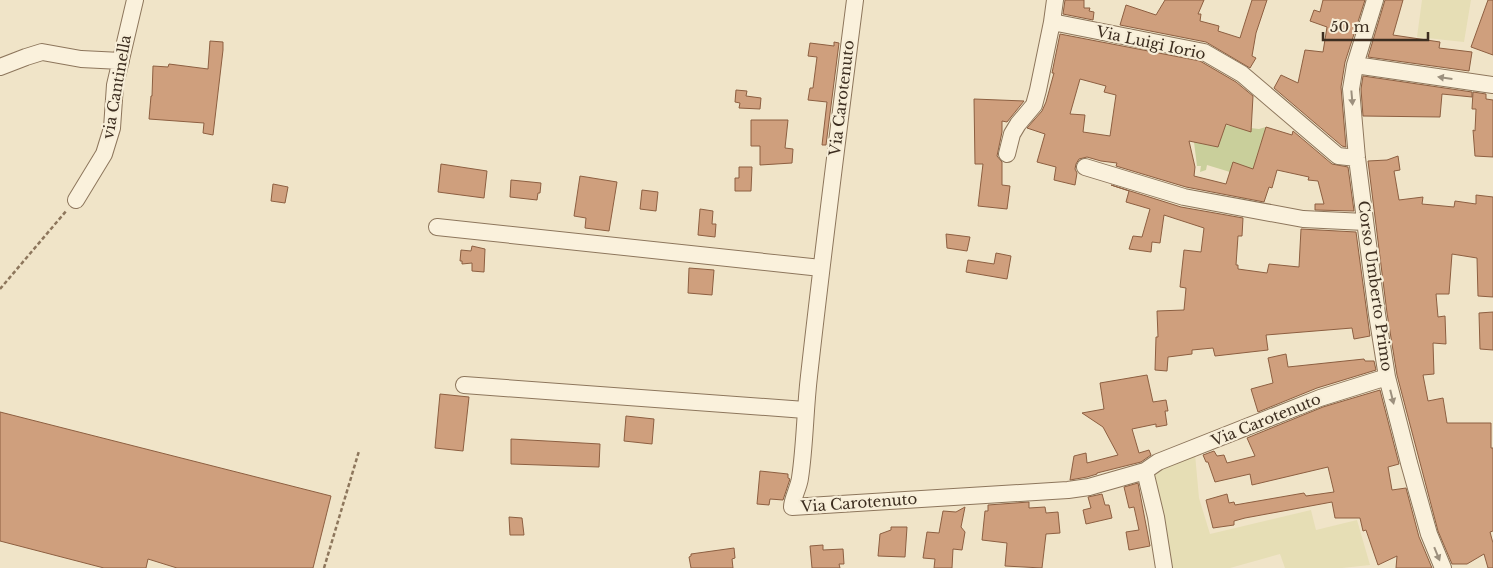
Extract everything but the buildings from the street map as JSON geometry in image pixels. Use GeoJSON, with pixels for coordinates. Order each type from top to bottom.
{"type":"FeatureCollection","features":[{"type":"Feature","properties":{"kind":"street","name":"via Cantinella"},"geometry":{"type":"LineString","coordinates":[[76,200],[104,154],[112,128],[115,85],[135,0]]}},
{"type":"Feature","properties":{"kind":"street","name":"Via Carotenuto"},"geometry":{"type":"LineString","coordinates":[[855,0],[821,268],[805,410],[800,478],[792,507],[1068,490],[1089,487],[1145,471],[1158,462],[1320,398],[1387,376]]}},
{"type":"Feature","properties":{"kind":"street"},"geometry":{"type":"LineString","coordinates":[[1007,154],[1012,134],[1034,105],[1055,0]]}},
{"type":"Feature","properties":{"kind":"street","name":"Corso Umberto Primo"},"geometry":{"type":"LineString","coordinates":[[1375,0],[1355,65],[1351,89],[1357,158],[1387,376],[1429,534],[1443,568]]}},
{"type":"Feature","properties":{"kind":"street","name":"Via Luigi Iorio"},"geometry":{"type":"LineString","coordinates":[[1052,22],[1204,52],[1242,74],[1338,156],[1357,158]]}},
{"type":"Feature","properties":{"kind":"street"},"geometry":{"type":"LineString","coordinates":[[0,67],[26,56],[42,52],[120,62]]}},
{"type":"Feature","properties":{"kind":"street"},"geometry":{"type":"LineString","coordinates":[[1355,65],[1493,85]]}},
{"type":"Feature","properties":{"kind":"street"},"geometry":{"type":"LineString","coordinates":[[1085,167],[1184,197],[1302,219],[1365,222]]}},
{"type":"Feature","properties":{"kind":"street"},"geometry":{"type":"LineString","coordinates":[[437,227],[821,268]]}},
{"type":"Feature","properties":{"kind":"street"},"geometry":{"type":"LineString","coordinates":[[464,385],[805,410]]}},
{"type":"Feature","properties":{"kind":"street"},"geometry":{"type":"LineString","coordinates":[[1145,471],[1156,517],[1164,568]]}},
{"type":"Feature","properties":{"kind":"path"},"geometry":{"type":"LineString","coordinates":[[0,289],[76,200]]}},
{"type":"Feature","properties":{"kind":"path"},"geometry":{"type":"LineString","coordinates":[[324,568],[359,451]]}},
{"type":"Feature","properties":{"kind":"shaded area"},"geometry":{"type":"Polygon","coordinates":[[[1422,0],[1471,0],[1464,42],[1417,37],[1422,0]]]}},
{"type":"Feature","properties":{"kind":"shaded area"},"geometry":{"type":"Polygon","coordinates":[[[1195,454],[1199,498],[1210,534],[1311,510],[1316,530],[1357,520],[1370,565],[1342,568],[1285,568],[1280,554],[1230,568],[1169,568],[1151,473],[1195,454]]]}},
{"type":"Feature","properties":{"kind":"green space"},"geometry":{"type":"Polygon","coordinates":[[[1225,125],[1259,129],[1266,127],[1243,202],[1241,202],[1243,194],[1230,172],[1207,165],[1206,170],[1200,172],[1201,166],[1197,166],[1194,142],[1218,145],[1225,125]]]}}]}
